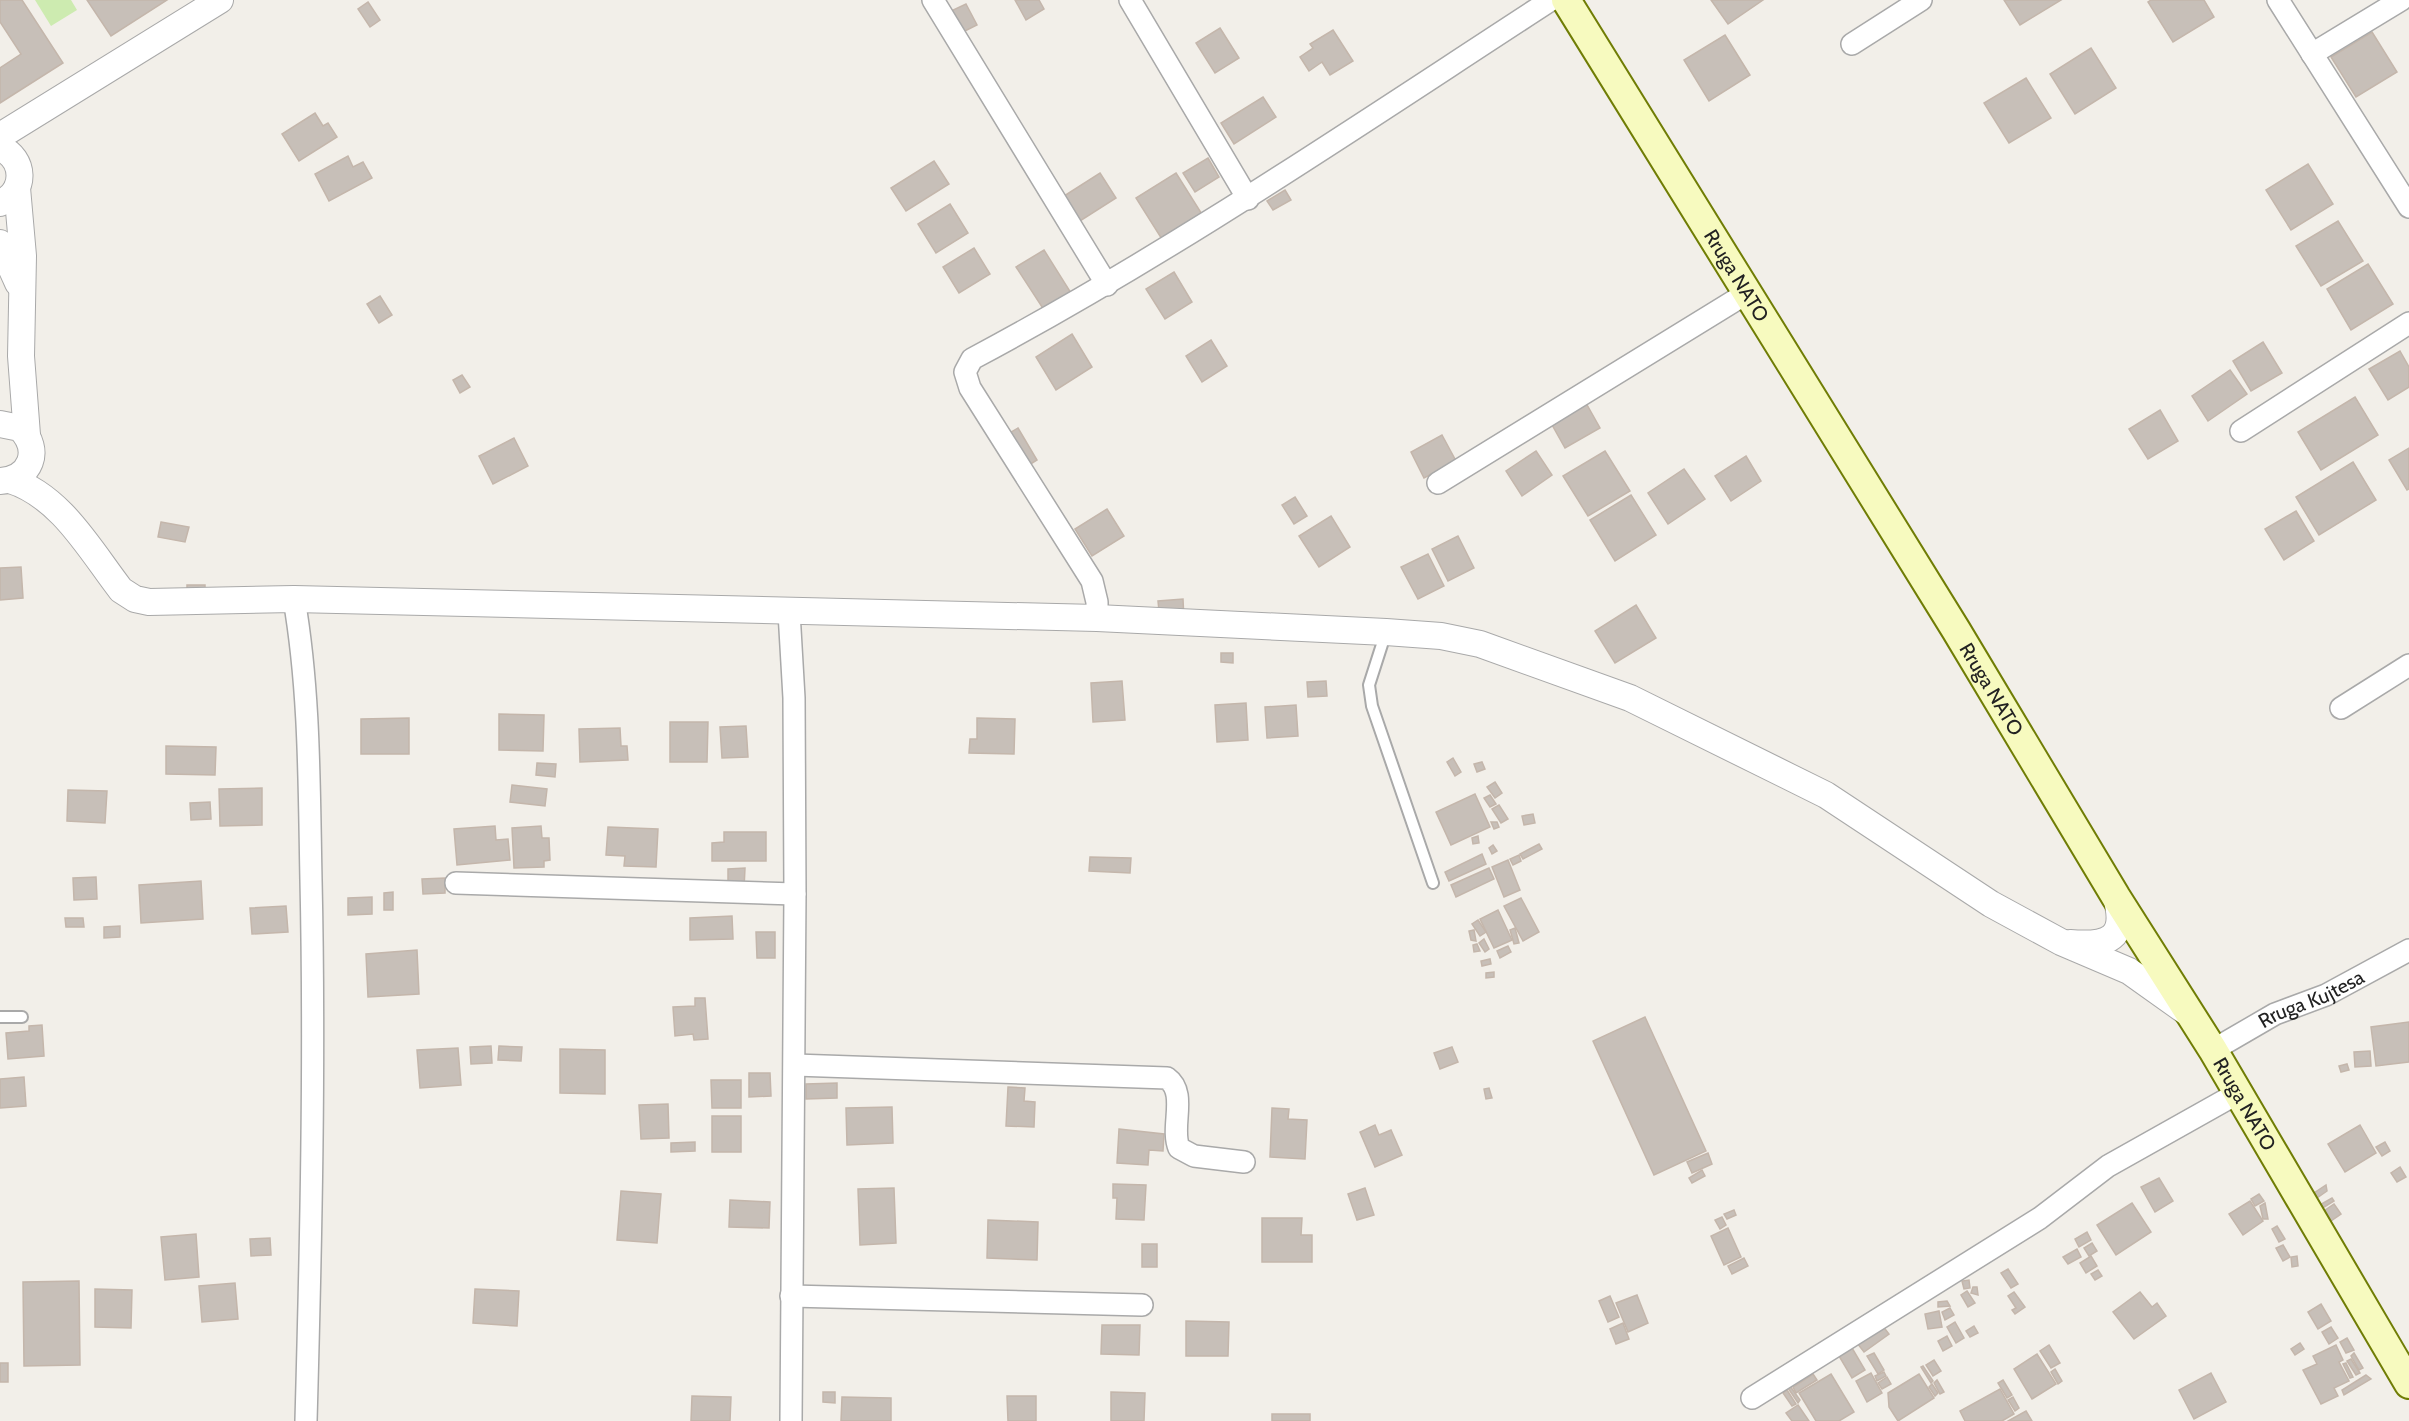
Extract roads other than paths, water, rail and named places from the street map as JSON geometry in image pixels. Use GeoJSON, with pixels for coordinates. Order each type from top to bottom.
{"type":"FeatureCollection","features":[{"type":"Feature","properties":{"kind":"main road","name":"Rruga NATO"},"geometry":{"type":"LineString","coordinates":[[1566,0],[1956,630],[2116,897],[2213,1050],[2409,1383]]}},
{"type":"Feature","properties":{"kind":"street"},"geometry":{"type":"LineString","coordinates":[[0,136],[220,0]]}},
{"type":"Feature","properties":{"kind":"street"},"geometry":{"type":"LineString","coordinates":[[933,0],[1107,285]]}},
{"type":"Feature","properties":{"kind":"street"},"geometry":{"type":"LineString","coordinates":[[1130,0],[1248,199]]}},
{"type":"Feature","properties":{"kind":"street"},"geometry":{"type":"LineString","coordinates":[[1097,618],[1097,602],[1092,581],[970,388],[965,372],[972,359],[1107,285],[1248,199],[1551,0]]}},
{"type":"Feature","properties":{"kind":"street"},"geometry":{"type":"LineString","coordinates":[[1852,44],[1921,0]]}},
{"type":"Feature","properties":{"kind":"street"},"geometry":{"type":"LineString","coordinates":[[2278,0],[2409,207]]}},
{"type":"Feature","properties":{"kind":"street"},"geometry":{"type":"LineString","coordinates":[[2312,54],[2401,0]]}},
{"type":"Feature","properties":{"kind":"street"},"geometry":{"type":"LineString","coordinates":[[12,187],[30,117]]}},
{"type":"Feature","properties":{"kind":"street"},"geometry":{"type":"LineString","coordinates":[[0,148],[10,153],[12,187],[23,256],[21,356],[30,444],[26,471],[3,481]]}},
{"type":"Feature","properties":{"kind":"street"},"geometry":{"type":"LineString","coordinates":[[0,243],[21,292]]}},
{"type":"Feature","properties":{"kind":"street"},"geometry":{"type":"LineString","coordinates":[[1438,483],[1746,293]]}},
{"type":"Feature","properties":{"kind":"street"},"geometry":{"type":"LineString","coordinates":[[2241,431],[2409,323]]}},
{"type":"Feature","properties":{"kind":"street"},"geometry":{"type":"LineString","coordinates":[[0,411],[14,383],[21,356]]}},
{"type":"Feature","properties":{"kind":"street"},"geometry":{"type":"LineString","coordinates":[[0,424],[11,425],[30,444],[73,528]]}},
{"type":"Feature","properties":{"kind":"street"},"geometry":{"type":"LineString","coordinates":[[3,481],[28,486],[49,500],[122,590],[135,599],[149,602],[294,599],[1097,618],[1386,632],[1441,636],[1480,644],[1630,698],[1826,795],[1991,904],[2061,942],[2129,971],[2191,1015]]}},
{"type":"Feature","properties":{"kind":"street"},"geometry":{"type":"LineString","coordinates":[[294,599],[304,656],[309,730],[312,938],[306,1421]]}},
{"type":"Feature","properties":{"kind":"street"},"geometry":{"type":"LineString","coordinates":[[789,612],[794,698],[795,894],[791,1421]]}},
{"type":"Feature","properties":{"kind":"street"},"geometry":{"type":"LineString","coordinates":[[2341,708],[2409,665]]}},
{"type":"Feature","properties":{"kind":"street"},"geometry":{"type":"LineString","coordinates":[[456,883],[795,894]]}},
{"type":"Feature","properties":{"kind":"street"},"geometry":{"type":"LineString","coordinates":[[2061,942],[2098,945],[2115,935],[2122,918],[2116,897]]}},
{"type":"Feature","properties":{"kind":"street","name":"Rruga Kujtesa"},"geometry":{"type":"LineString","coordinates":[[2213,1050],[2275,1014],[2326,995],[2409,950]]}},
{"type":"Feature","properties":{"kind":"street"},"geometry":{"type":"LineString","coordinates":[[795,1065],[1167,1078],[1176,1088],[1176,1134],[1179,1148],[1194,1156],[1244,1162]]}},
{"type":"Feature","properties":{"kind":"street"},"geometry":{"type":"LineString","coordinates":[[1752,1398],[2040,1218],[2108,1166],[2238,1092]]}},
{"type":"Feature","properties":{"kind":"street"},"geometry":{"type":"LineString","coordinates":[[791,1296],[1142,1305]]}},
{"type":"Feature","properties":{"kind":"lane"},"geometry":{"type":"LineString","coordinates":[[1386,632],[1369,685],[1372,706],[1433,883]]}},
{"type":"Feature","properties":{"kind":"lane"},"geometry":{"type":"LineString","coordinates":[[0,1017],[22,1017]]}}]}
